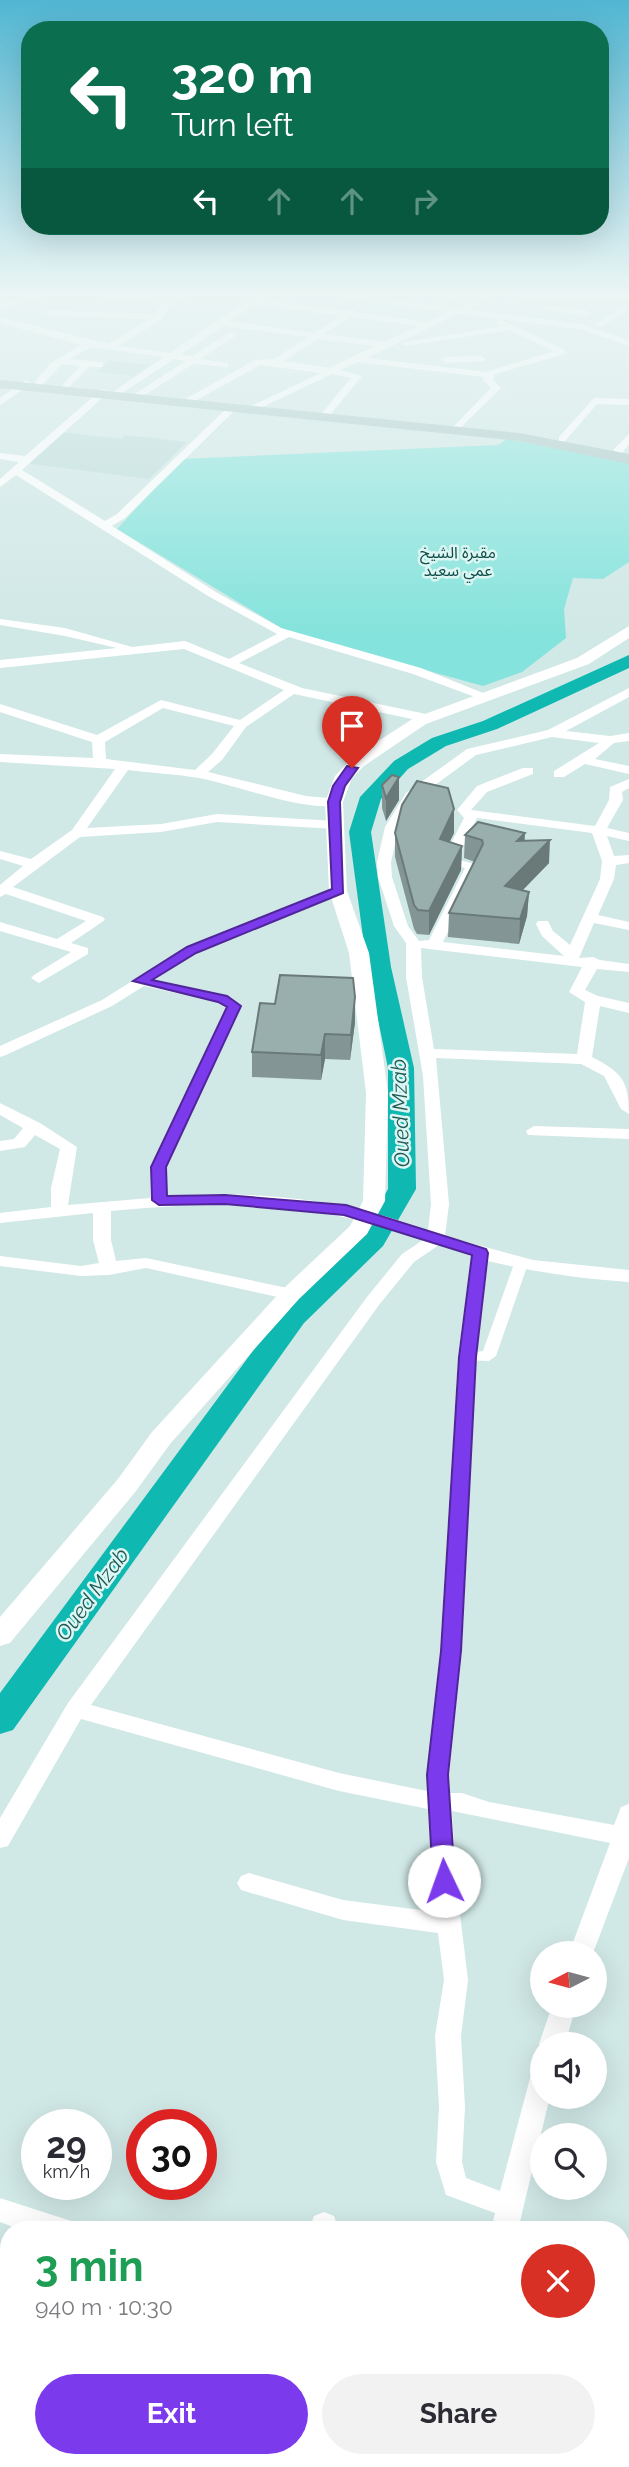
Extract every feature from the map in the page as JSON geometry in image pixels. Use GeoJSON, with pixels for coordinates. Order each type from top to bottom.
{"type":"FeatureCollection","features":[{"type":"Feature","properties":{"kind":"main road"},"geometry":{"type":"LineString","coordinates":[[200,404],[327,414],[562,439],[625,455]]}},
{"type":"Feature","properties":{"kind":"main road"},"geometry":{"type":"LineString","coordinates":[[223,404],[457,428],[625,455]]}},
{"type":"Feature","properties":{"kind":"street"},"geometry":{"type":"LineString","coordinates":[[0,484],[95,404]]}},
{"type":"Feature","properties":{"kind":"street"},"geometry":{"type":"LineString","coordinates":[[254,408],[262,404]]}},
{"type":"Feature","properties":{"kind":"street"},"geometry":{"type":"LineString","coordinates":[[327,414],[335,404]]}},
{"type":"Feature","properties":{"kind":"street"},"geometry":{"type":"LineString","coordinates":[[457,428],[480,404]]}},
{"type":"Feature","properties":{"kind":"street"},"geometry":{"type":"LineString","coordinates":[[562,439],[590,404]]}},
{"type":"Feature","properties":{"kind":"street"},"geometry":{"type":"LineString","coordinates":[[106,526],[130,508],[232,408]]}},
{"type":"Feature","properties":{"kind":"street"},"geometry":{"type":"LineString","coordinates":[[625,455],[629,438]]}},
{"type":"Feature","properties":{"kind":"street"},"geometry":{"type":"LineString","coordinates":[[0,456],[29,460]]}},
{"type":"Feature","properties":{"kind":"street"},"geometry":{"type":"LineString","coordinates":[[16,471],[204,589],[286,634],[417,671],[487,697]]}},
{"type":"Feature","properties":{"kind":"street"},"geometry":{"type":"LineString","coordinates":[[0,622],[77,635],[136,650]]}},
{"type":"Feature","properties":{"kind":"street"},"geometry":{"type":"LineString","coordinates":[[0,1636],[127,1485],[161,1438],[291,1294],[359,1229],[374,1201],[376,1080],[359,953],[338,891],[334,802],[344,776],[358,762],[426,718],[583,661],[629,631]]}},
{"type":"Feature","properties":{"kind":"street"},"geometry":{"type":"LineString","coordinates":[[230,663],[286,634]]}},
{"type":"Feature","properties":{"kind":"street"},"geometry":{"type":"LineString","coordinates":[[0,664],[185,645],[293,689],[426,718]]}},
{"type":"Feature","properties":{"kind":"street"},"geometry":{"type":"LineString","coordinates":[[198,774],[217,757],[242,724],[293,689]]}},
{"type":"Feature","properties":{"kind":"street"},"geometry":{"type":"LineString","coordinates":[[0,1839],[76,1709],[373,1301],[408,1258],[430,1237],[440,1204],[431,1076],[414,977],[413,943],[401,926],[384,869],[392,827],[411,796],[472,752],[552,733],[624,700]]}},
{"type":"Feature","properties":{"kind":"street"},"geometry":{"type":"LineString","coordinates":[[0,708],[98,740],[161,704],[242,724]]}},
{"type":"Feature","properties":{"kind":"street"},"geometry":{"type":"LineString","coordinates":[[552,733],[610,740],[629,737]]}},
{"type":"Feature","properties":{"kind":"street"},"geometry":{"type":"LineString","coordinates":[[98,740],[100,762]]}},
{"type":"Feature","properties":{"kind":"street"},"geometry":{"type":"LineString","coordinates":[[559,774],[610,740]]}},
{"type":"Feature","properties":{"kind":"street"},"geometry":{"type":"LineString","coordinates":[[0,758],[100,762],[198,774],[306,800],[334,802]]}},
{"type":"Feature","properties":{"kind":"street"},"geometry":{"type":"LineString","coordinates":[[583,760],[629,770]]}},
{"type":"Feature","properties":{"kind":"street"},"geometry":{"type":"LineString","coordinates":[[4,884],[77,833],[88,822],[123,766]]}},
{"type":"Feature","properties":{"kind":"street"},"geometry":{"type":"LineString","coordinates":[[434,946],[473,866],[449,861],[471,817],[464,810],[482,789],[528,771]]}},
{"type":"Feature","properties":{"kind":"street"},"geometry":{"type":"LineString","coordinates":[[598,832],[616,800],[615,790],[629,783]]}},
{"type":"Feature","properties":{"kind":"street"},"geometry":{"type":"LineString","coordinates":[[478,814],[570,825],[629,837]]}},
{"type":"Feature","properties":{"kind":"street"},"geometry":{"type":"LineString","coordinates":[[77,833],[161,828],[217,818],[336,825]]}},
{"type":"Feature","properties":{"kind":"street"},"geometry":{"type":"LineString","coordinates":[[571,957],[607,879],[609,861],[598,832]]}},
{"type":"Feature","properties":{"kind":"street"},"geometry":{"type":"LineString","coordinates":[[0,855],[36,864]]}},
{"type":"Feature","properties":{"kind":"street"},"geometry":{"type":"LineString","coordinates":[[609,861],[629,859]]}},
{"type":"Feature","properties":{"kind":"street"},"geometry":{"type":"LineString","coordinates":[[4,884],[98,920],[60,943]]}},
{"type":"Feature","properties":{"kind":"street"},"geometry":{"type":"LineString","coordinates":[[0,1052],[107,1003],[191,950],[338,891]]}},
{"type":"Feature","properties":{"kind":"street"},"geometry":{"type":"LineString","coordinates":[[591,918],[629,926]]}},
{"type":"Feature","properties":{"kind":"street"},"geometry":{"type":"LineString","coordinates":[[543,924],[547,933],[571,957]]}},
{"type":"Feature","properties":{"kind":"street"},"geometry":{"type":"LineString","coordinates":[[0,926],[83,952],[39,978]]}},
{"type":"Feature","properties":{"kind":"street"},"geometry":{"type":"LineString","coordinates":[[413,943],[571,957],[629,968]]}},
{"type":"Feature","properties":{"kind":"street"},"geometry":{"type":"LineString","coordinates":[[593,961],[578,992],[593,1000],[629,1008]]}},
{"type":"Feature","properties":{"kind":"street"},"geometry":{"type":"LineString","coordinates":[[140,981],[222,999],[234,1006],[158,1167],[159,1200]]}},
{"type":"Feature","properties":{"kind":"street"},"geometry":{"type":"LineString","coordinates":[[591,1063],[593,1000]]}},
{"type":"Feature","properties":{"kind":"street"},"geometry":{"type":"LineString","coordinates":[[425,1053],[591,1063],[629,1070]]}},
{"type":"Feature","properties":{"kind":"street"},"geometry":{"type":"LineString","coordinates":[[591,1063],[616,1080],[629,1109]]}},
{"type":"Feature","properties":{"kind":"street"},"geometry":{"type":"LineString","coordinates":[[0,1108],[69,1147],[60,1188],[59,1211]]}},
{"type":"Feature","properties":{"kind":"street"},"geometry":{"type":"LineString","coordinates":[[0,1146],[19,1143],[34,1126]]}},
{"type":"Feature","properties":{"kind":"street"},"geometry":{"type":"LineString","coordinates":[[534,1131],[629,1134]]}},
{"type":"Feature","properties":{"kind":"street"},"geometry":{"type":"LineString","coordinates":[[0,1217],[159,1200],[225,1199],[330,1208],[360,1213],[480,1253],[575,1272],[629,1276]]}},
{"type":"Feature","properties":{"kind":"street"},"geometry":{"type":"LineString","coordinates":[[102,1207],[102,1240],[109,1270]]}},
{"type":"Feature","properties":{"kind":"street"},"geometry":{"type":"LineString","coordinates":[[480,1253],[467,1357],[451,1651],[438,1775],[456,1980],[448,2036],[452,2107],[449,2162],[455,2186],[507,2218],[534,2109]]}},
{"type":"Feature","properties":{"kind":"street"},"geometry":{"type":"LineString","coordinates":[[0,1261],[80,1271],[109,1270],[146,1263],[291,1294]]}},
{"type":"Feature","properties":{"kind":"street"},"geometry":{"type":"LineString","coordinates":[[467,1357],[489,1356],[522,1261]]}},
{"type":"Feature","properties":{"kind":"street"},"geometry":{"type":"LineString","coordinates":[[76,1709],[288,1770],[439,1801],[462,1802],[488,1811],[626,1825],[586,1941]]}},
{"type":"Feature","properties":{"kind":"street"},"geometry":{"type":"LineString","coordinates":[[249,1882],[343,1910],[449,1924]]}},
{"type":"Feature","properties":{"kind":"street"},"geometry":{"type":"LineString","coordinates":[[0,2210],[34,2221]]}},
{"type":"Feature","properties":{"kind":"shaded area"},"geometry":{"type":"Polygon","coordinates":[[[60,432],[121,439],[125,435],[187,442],[149,479],[25,463],[60,432]]]}},
{"type":"Feature","properties":{"kind":"green space","name":"مقبرة الشيخ عمي سعيد"},"geometry":{"type":"Polygon","coordinates":[[[507,439],[629,462],[629,562],[603,579],[573,578],[564,609],[566,638],[522,672],[483,686],[288,632],[117,529],[182,459],[498,445],[507,439]]]}},
{"type":"Feature","properties":{"kind":"building"},"geometry":{"type":"Polygon","coordinates":[[[392,775],[399,777],[386,798],[382,785],[392,775]]]}},
{"type":"Feature","properties":{"kind":"building"},"geometry":{"type":"Polygon","coordinates":[[[417,781],[448,788],[454,809],[440,839],[462,846],[429,911],[418,910],[414,905],[395,833],[402,805],[417,781]]]}},
{"type":"Feature","properties":{"kind":"building"},"geometry":{"type":"Polygon","coordinates":[[[478,822],[525,833],[517,841],[550,840],[505,886],[529,892],[520,919],[449,913],[483,844],[482,840],[465,835],[478,822]]]}},
{"type":"Feature","properties":{"kind":"building"},"geometry":{"type":"Polygon","coordinates":[[[280,975],[353,978],[355,997],[351,1035],[325,1034],[321,1055],[252,1052],[260,1003],[275,1004],[280,975]]]}},
{"type":"Feature","properties":{"kind":"waterway","name":"Oued Mzab"},"geometry":{"type":"LineString","coordinates":[[0,1720],[294,1316],[373,1240],[402,1189],[401,1068],[379,967],[360,832],[371,797],[401,765],[439,742],[490,725],[629,661]]}},
{"type":"Feature","properties":{"kind":"route"},"geometry":{"type":"LineString","coordinates":[[352,768],[344,776],[334,802],[338,891],[191,950],[140,981],[222,999],[232,1002],[234,1006],[234,1011],[158,1167],[159,1200],[248,1200],[346,1210],[480,1253],[467,1357],[451,1651],[444,1738],[438,1775],[444,1881]]}}]}
